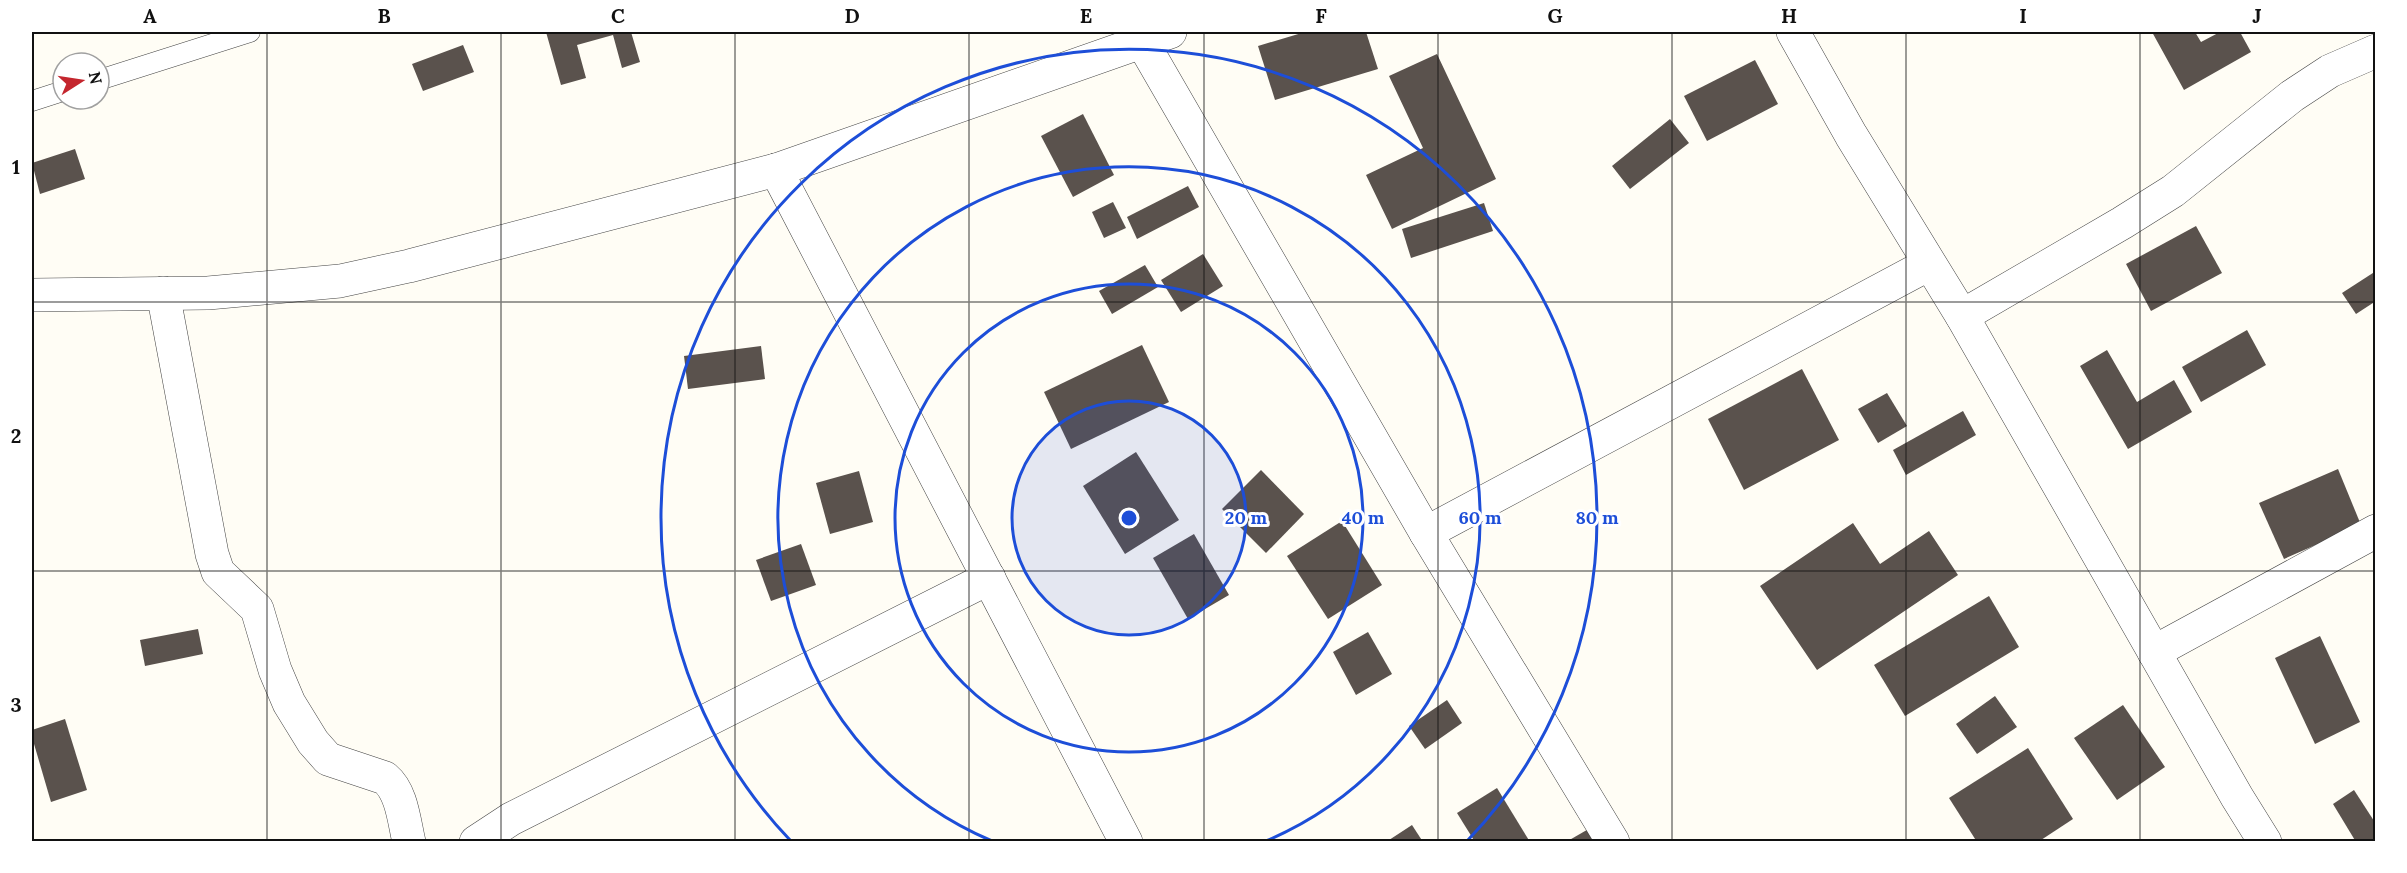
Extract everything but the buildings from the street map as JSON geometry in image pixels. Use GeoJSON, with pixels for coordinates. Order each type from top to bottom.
{"type":"FeatureCollection","features":[{"type":"Feature","properties":{"kind":"street"},"geometry":{"type":"LineString","coordinates":[[1793,32],[1851,135],[1962,315],[2265,842]]}},
{"type":"Feature","properties":{"kind":"street"},"geometry":{"type":"LineString","coordinates":[[32,295],[208,293],[340,281],[409,266],[776,170],[1155,36],[1426,533],[1613,842]]}},
{"type":"Feature","properties":{"kind":"street"},"geometry":{"type":"LineString","coordinates":[[1962,315],[2173,191],[2292,96],[2330,71],[2376,51]]}},
{"type":"Feature","properties":{"kind":"street"},"geometry":{"type":"LineString","coordinates":[[776,170],[1126,842]]}},
{"type":"Feature","properties":{"kind":"street"},"geometry":{"type":"LineString","coordinates":[[1426,533],[1929,264]]}},
{"type":"Feature","properties":{"kind":"street"},"geometry":{"type":"LineString","coordinates":[[163,293],[210,543],[218,572],[257,609],[275,670],[289,703],[313,742],[328,759],[385,778],[392,784],[399,800],[409,842]]}},
{"type":"Feature","properties":{"kind":"street"},"geometry":{"type":"LineString","coordinates":[[2154,652],[2376,531]]}},
{"type":"Feature","properties":{"kind":"street"},"geometry":{"type":"LineString","coordinates":[[476,842],[512,819],[989,578]]}},
{"type":"Feature","properties":{"kind":"lane"},"geometry":{"type":"LineString","coordinates":[[111,76],[250,32]]}},
{"type":"Feature","properties":{"kind":"lane"},"geometry":{"type":"LineString","coordinates":[[32,101],[51,95]]}}]}
